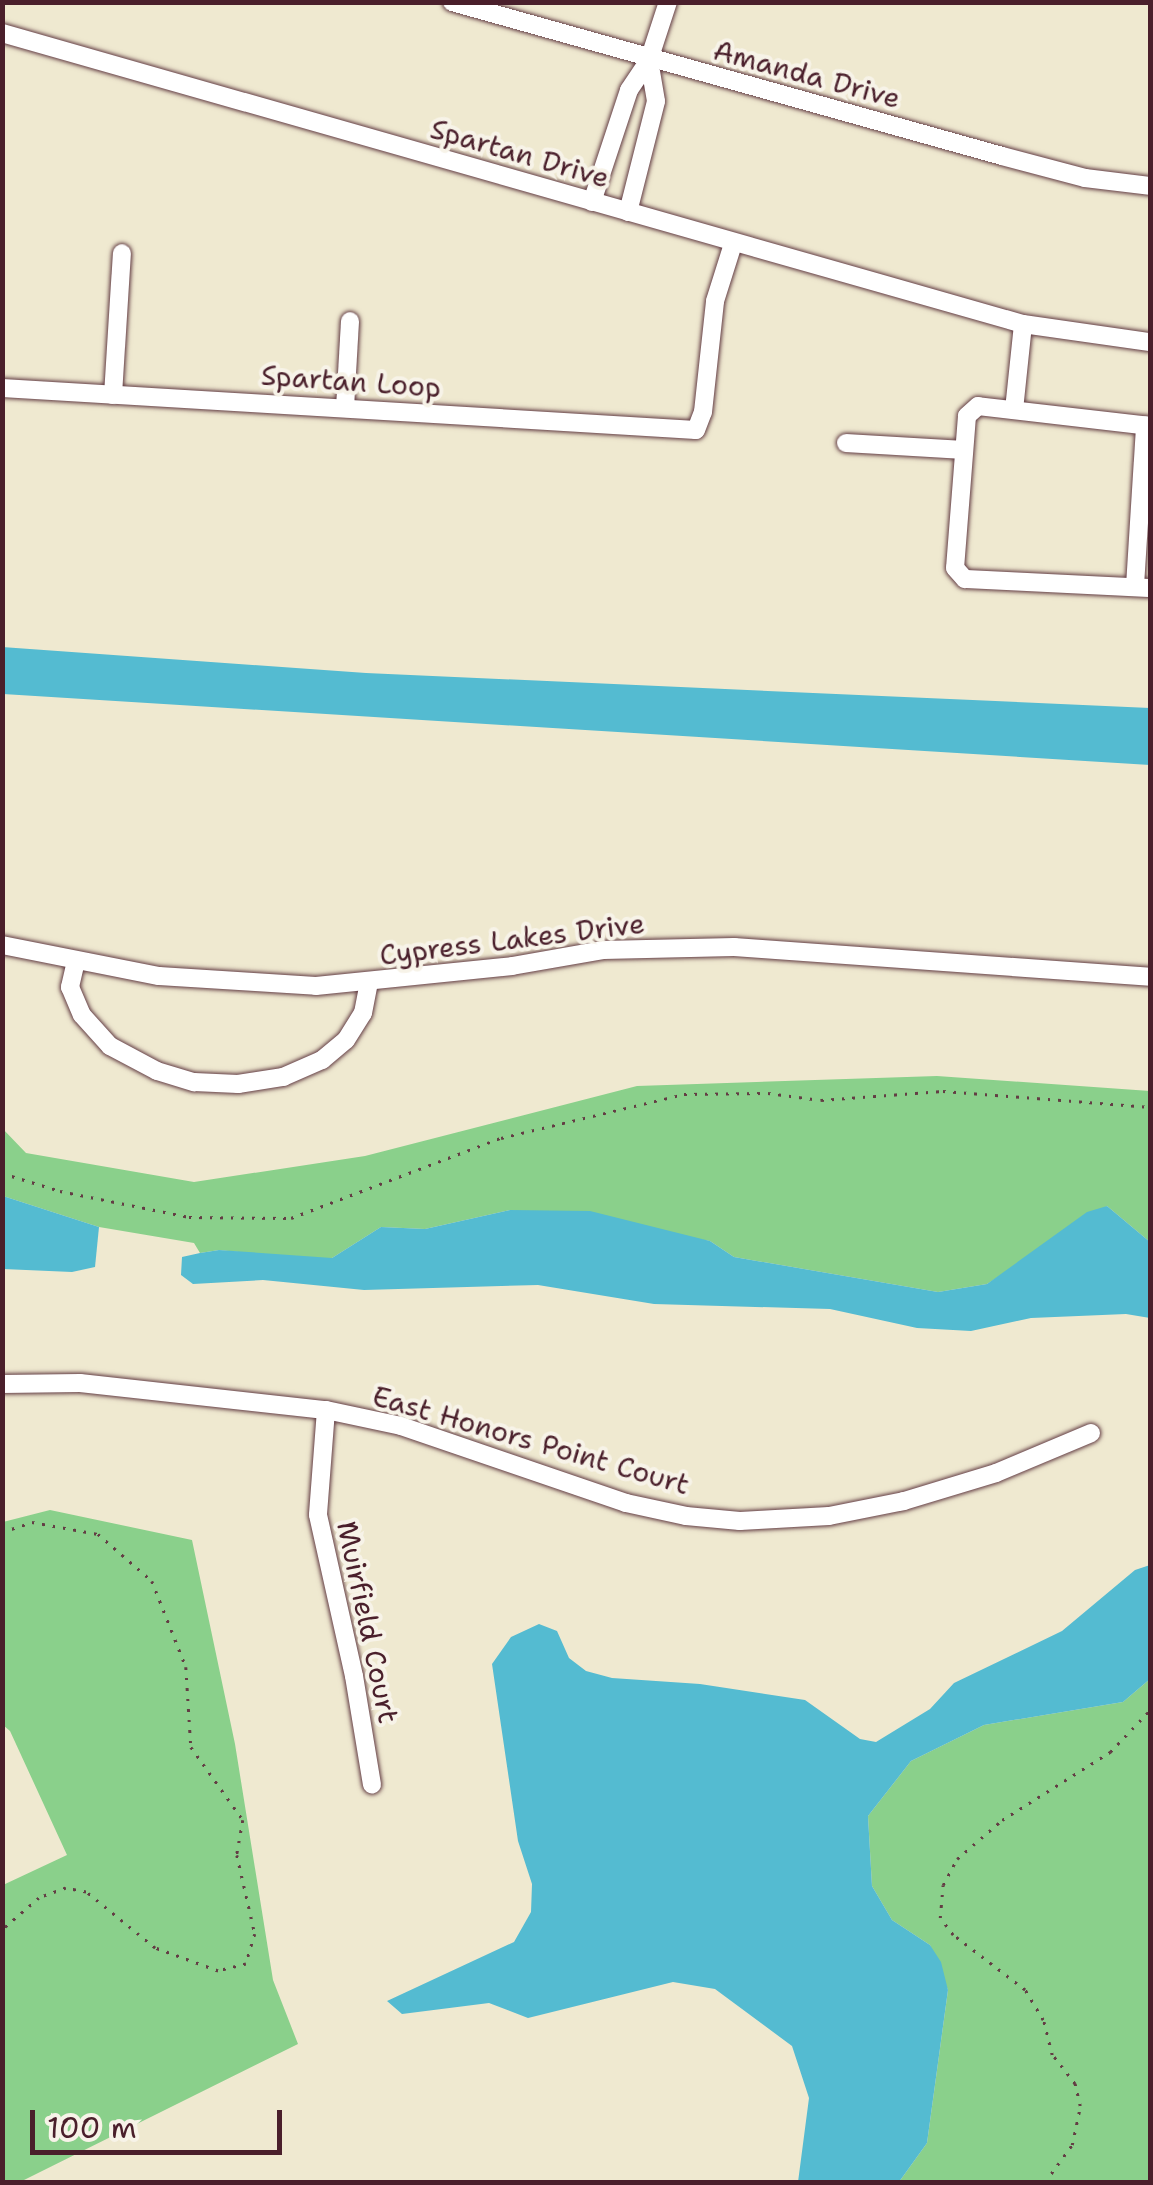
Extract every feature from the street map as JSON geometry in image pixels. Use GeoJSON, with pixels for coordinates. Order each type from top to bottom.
{"type":"FeatureCollection","features":[{"type":"Feature","properties":{"kind":"street","name":"Amanda Drive"},"geometry":{"type":"LineString","coordinates":[[452,2],[649,60],[1085,178],[1150,186]]}},
{"type":"Feature","properties":{"kind":"street"},"geometry":{"type":"LineString","coordinates":[[592,202],[629,90],[649,60],[668,2]]}},
{"type":"Feature","properties":{"kind":"street","name":"Spartan Drive"},"geometry":{"type":"LineString","coordinates":[[2,33],[1023,324],[1150,342]]}},
{"type":"Feature","properties":{"kind":"street"},"geometry":{"type":"LineString","coordinates":[[628,212],[656,101],[649,60]]}},
{"type":"Feature","properties":{"kind":"street","name":"Spartan Loop"},"geometry":{"type":"LineString","coordinates":[[2,388],[696,430],[703,412],[715,301],[734,244]]}},
{"type":"Feature","properties":{"kind":"street"},"geometry":{"type":"LineString","coordinates":[[113,394],[122,252]]}},
{"type":"Feature","properties":{"kind":"street"},"geometry":{"type":"LineString","coordinates":[[345,408],[350,321]]}},
{"type":"Feature","properties":{"kind":"street"},"geometry":{"type":"LineString","coordinates":[[1014,410],[1023,324]]}},
{"type":"Feature","properties":{"kind":"street"},"geometry":{"type":"LineString","coordinates":[[978,406],[1014,410],[1148,426],[1143,587],[965,580],[955,568],[967,416],[978,406]]}},
{"type":"Feature","properties":{"kind":"street"},"geometry":{"type":"LineString","coordinates":[[846,443],[964,450]]}},
{"type":"Feature","properties":{"kind":"street","name":"Cypress Lakes Drive"},"geometry":{"type":"LineString","coordinates":[[2,945],[158,976],[316,986],[369,984],[603,950],[734,947],[1150,977]]}},
{"type":"Feature","properties":{"kind":"street"},"geometry":{"type":"LineString","coordinates":[[76,960],[70,987],[82,1015],[110,1046],[157,1071],[194,1082],[238,1084],[282,1077],[322,1060],[346,1040],[363,1013],[369,984]]}},
{"type":"Feature","properties":{"kind":"street","name":"East Honors Point Court"},"geometry":{"type":"LineString","coordinates":[[2,1384],[80,1383],[326,1410],[401,1426],[626,1502],[686,1516],[740,1521],[829,1516],[904,1501],[996,1473],[1091,1434]]}},
{"type":"Feature","properties":{"kind":"street","name":"Muirfield Court"},"geometry":{"type":"LineString","coordinates":[[326,1410],[318,1515],[354,1676],[372,1785]]}},
{"type":"Feature","properties":{"kind":"path"},"geometry":{"type":"LineString","coordinates":[[2,1173],[60,1191],[189,1218],[291,1218],[501,1138],[684,1094],[768,1093],[821,1100],[943,1091],[1150,1107]]}},
{"type":"Feature","properties":{"kind":"path"},"geometry":{"type":"LineString","coordinates":[[2,1532],[32,1522],[98,1534],[152,1581],[186,1667],[191,1747],[243,1820],[237,1854],[255,1934],[246,1964],[232,1971],[218,1971],[176,1959],[86,1892],[66,1888],[39,1898],[2,1930]]}},
{"type":"Feature","properties":{"kind":"path"},"geometry":{"type":"LineString","coordinates":[[1045,2182],[1072,2145],[1080,2106],[1075,2084],[1052,2055],[1042,2020],[1026,1990],[953,1934],[940,1918],[943,1885],[957,1860],[1002,1820],[1110,1752],[1150,1710]]}},
{"type":"Feature","properties":{"kind":"green space"},"geometry":{"type":"Polygon","coordinates":[[[937,1076],[1150,1091],[1150,1242],[1107,1206],[987,1284],[938,1292],[734,1257],[710,1241],[510,1210],[425,1229],[381,1227],[332,1258],[315,1260],[219,1250],[200,1253],[194,1243],[99,1227],[3,1196],[2,1128],[26,1153],[194,1182],[365,1156],[637,1086],[937,1076]]]}},
{"type":"Feature","properties":{"kind":"green space"},"geometry":{"type":"Polygon","coordinates":[[[50,1510],[192,1540],[235,1744],[273,1980],[298,2044],[20,2182],[3,2182],[3,1885],[67,1855],[10,1731],[3,1725],[3,1522],[50,1510]]]}},
{"type":"Feature","properties":{"kind":"green space"},"geometry":{"type":"Polygon","coordinates":[[[1150,1679],[1150,2182],[899,2182],[927,2143],[948,1990],[930,1945],[892,1920],[872,1886],[868,1816],[911,1761],[984,1725],[1123,1702],[1150,1679]]]}},
{"type":"Feature","properties":{"kind":"water"},"geometry":{"type":"Polygon","coordinates":[[[2,647],[366,673],[1150,708],[1150,765],[3,694],[2,647]]]}},
{"type":"Feature","properties":{"kind":"water"},"geometry":{"type":"Polygon","coordinates":[[[3,1196],[99,1227],[95,1267],[72,1272],[3,1269],[3,1196]]]}},
{"type":"Feature","properties":{"kind":"water"},"geometry":{"type":"Polygon","coordinates":[[[1107,1206],[1150,1242],[1150,1318],[1126,1314],[1031,1318],[971,1331],[917,1328],[830,1309],[654,1304],[538,1285],[364,1290],[263,1280],[193,1284],[181,1275],[182,1257],[219,1250],[332,1258],[381,1227],[425,1229],[510,1210],[590,1211],[710,1241],[734,1257],[938,1292],[987,1284],[1087,1212],[1107,1206]]]}},
{"type":"Feature","properties":{"kind":"water"},"geometry":{"type":"Polygon","coordinates":[[[1150,1565],[1150,1679],[1123,1702],[984,1725],[911,1761],[868,1816],[872,1886],[892,1920],[930,1945],[941,1962],[948,1990],[927,2143],[899,2182],[798,2182],[809,2098],[792,2046],[715,1989],[673,1982],[528,2018],[489,2003],[402,2014],[387,2001],[514,1942],[531,1912],[532,1884],[518,1841],[492,1664],[511,1637],[539,1624],[557,1631],[569,1658],[586,1671],[612,1678],[700,1684],[805,1700],[860,1739],[876,1742],[930,1709],[954,1683],[1062,1631],[1135,1570],[1150,1565]]]}}]}
